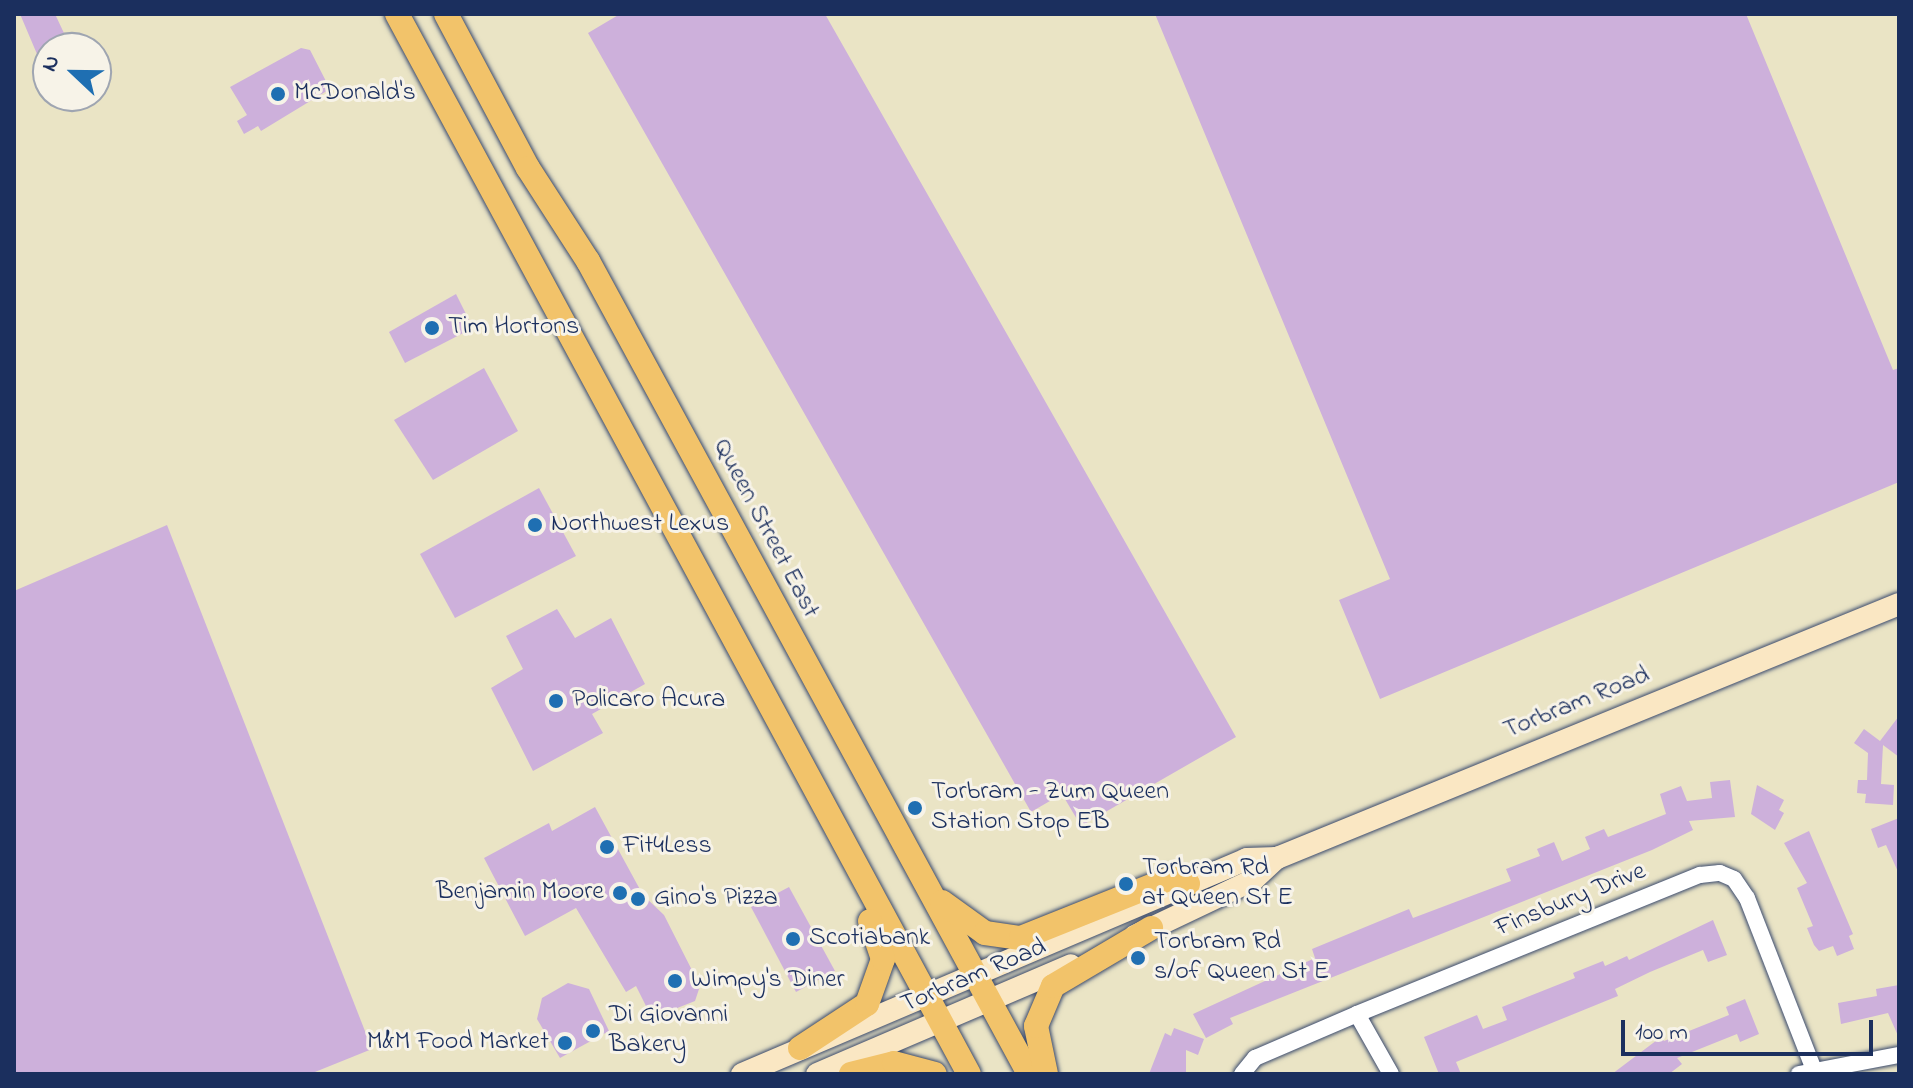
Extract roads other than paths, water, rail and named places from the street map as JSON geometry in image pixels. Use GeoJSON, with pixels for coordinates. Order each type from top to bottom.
{"type":"FeatureCollection","features":[{"type":"Feature","properties":{"kind":"main road"},"geometry":{"type":"LineString","coordinates":[[397,14],[969,1074]]}},
{"type":"Feature","properties":{"kind":"main road","name":"Queen Street East"},"geometry":{"type":"LineString","coordinates":[[446,14],[528,168],[588,261],[1029,1074]]}},
{"type":"Feature","properties":{"kind":"main road","name":"Torbram Road"},"geometry":{"type":"LineString","coordinates":[[817,1074],[1151,928],[1253,880],[1277,858],[1899,604]]}},
{"type":"Feature","properties":{"kind":"main road"},"geometry":{"type":"LineString","coordinates":[[800,1048],[867,1004],[881,973],[881,944],[830,847],[837,830]]}},
{"type":"Feature","properties":{"kind":"main road"},"geometry":{"type":"LineString","coordinates":[[900,838],[912,848],[948,909],[985,933],[1005,939],[1035,933],[1171,878],[1188,884]]}},
{"type":"Feature","properties":{"kind":"main road","name":"Torbram Road"},"geometry":{"type":"LineString","coordinates":[[742,1074],[1247,859],[1277,858]]}},
{"type":"Feature","properties":{"kind":"main road"},"geometry":{"type":"LineString","coordinates":[[1046,1074],[1036,1026],[1053,986],[1151,928]]}},
{"type":"Feature","properties":{"kind":"main road"},"geometry":{"type":"LineString","coordinates":[[851,1074],[894,1063],[935,1074]]}},
{"type":"Feature","properties":{"kind":"street","name":"Finsbury Drive"},"geometry":{"type":"LineString","coordinates":[[1242,1074],[1255,1058],[1357,1014],[1700,875],[1720,873],[1734,879],[1747,898],[1806,1072]]}},
{"type":"Feature","properties":{"kind":"street"},"geometry":{"type":"LineString","coordinates":[[1357,1014],[1391,1074]]}},
{"type":"Feature","properties":{"kind":"street"},"geometry":{"type":"LineString","coordinates":[[1806,1072],[1899,1055]]}},
{"type":"Feature","properties":{"kind":"place","name":"McDonald's"},"geometry":{"type":"Point","coordinates":[278,94]}},
{"type":"Feature","properties":{"kind":"place","name":"Tim Hortons"},"geometry":{"type":"Point","coordinates":[432,328]}},
{"type":"Feature","properties":{"kind":"place","name":"Northwest Lexus"},"geometry":{"type":"Point","coordinates":[535,525]}},
{"type":"Feature","properties":{"kind":"place","name":"Policaro Acura"},"geometry":{"type":"Point","coordinates":[556,701]}},
{"type":"Feature","properties":{"kind":"place","name":"Torbram - Zum Queen Station Stop EB"},"geometry":{"type":"Point","coordinates":[915,808]}},
{"type":"Feature","properties":{"kind":"place","name":"Fit4Less"},"geometry":{"type":"Point","coordinates":[607,847]}},
{"type":"Feature","properties":{"kind":"place","name":"Torbram Rd at Queen St E"},"geometry":{"type":"Point","coordinates":[1126,884]}},
{"type":"Feature","properties":{"kind":"place","name":"Benjamin Moore"},"geometry":{"type":"Point","coordinates":[620,893]}},
{"type":"Feature","properties":{"kind":"place","name":"Gino's Pizza"},"geometry":{"type":"Point","coordinates":[638,899]}},
{"type":"Feature","properties":{"kind":"place","name":"Scotiabank"},"geometry":{"type":"Point","coordinates":[793,939]}},
{"type":"Feature","properties":{"kind":"place","name":"Torbram Rd s/of Queen St E"},"geometry":{"type":"Point","coordinates":[1138,958]}},
{"type":"Feature","properties":{"kind":"place","name":"Wimpy's Diner"},"geometry":{"type":"Point","coordinates":[675,981]}},
{"type":"Feature","properties":{"kind":"place","name":"Di Giovanni Bakery"},"geometry":{"type":"Point","coordinates":[593,1031]}},
{"type":"Feature","properties":{"kind":"place","name":"M&M Food Market"},"geometry":{"type":"Point","coordinates":[565,1043]}}]}
